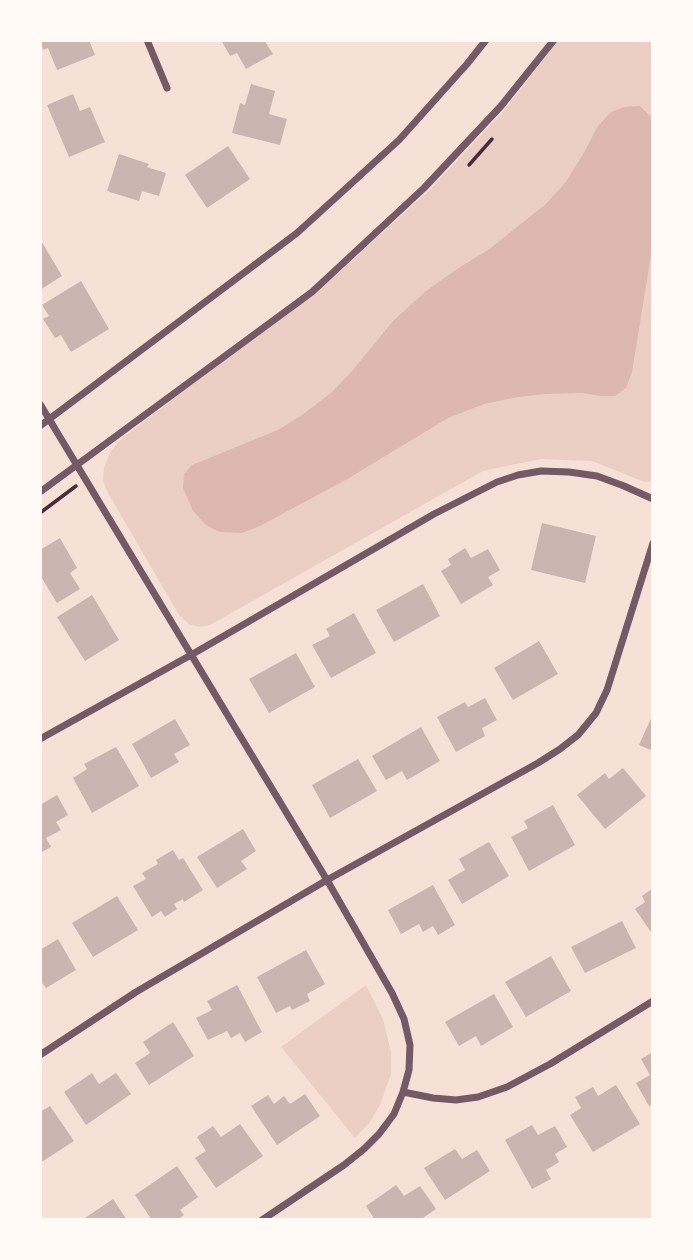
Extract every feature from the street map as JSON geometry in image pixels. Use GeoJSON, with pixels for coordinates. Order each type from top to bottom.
{"type":"FeatureCollection","features":[{"type":"Feature","properties":{"kind":"street"},"geometry":{"type":"LineString","coordinates":[[147,40],[167,88]]}},
{"type":"Feature","properties":{"kind":"street"},"geometry":{"type":"LineString","coordinates":[[40,426],[298,233],[399,140],[486,40]]}},
{"type":"Feature","properties":{"kind":"street"},"geometry":{"type":"LineString","coordinates":[[40,492],[312,292],[424,188],[501,106],[554,40]]}},
{"type":"Feature","properties":{"kind":"street"},"geometry":{"type":"LineString","coordinates":[[40,404],[327,880],[392,993],[404,1019],[410,1045],[409,1070],[394,1114],[364,1149],[262,1220]]}},
{"type":"Feature","properties":{"kind":"street"},"geometry":{"type":"LineString","coordinates":[[40,739],[434,514],[497,482],[541,471],[569,472],[597,476],[653,499]]}},
{"type":"Feature","properties":{"kind":"street"},"geometry":{"type":"LineString","coordinates":[[40,1055],[136,992],[327,880],[538,763],[578,735],[596,713],[607,690],[653,543]]}},
{"type":"Feature","properties":{"kind":"street"},"geometry":{"type":"LineString","coordinates":[[403,1092],[456,1100],[478,1097],[507,1087],[653,1001]]}},
{"type":"Feature","properties":{"kind":"path"},"geometry":{"type":"LineString","coordinates":[[40,513],[60,499]]}},
{"type":"Feature","properties":{"kind":"shaded area"},"geometry":{"type":"Polygon","coordinates":[[[559,40],[653,40],[653,481],[644,482],[592,461],[541,459],[483,471],[210,625],[199,627],[189,624],[179,615],[108,493],[103,481],[110,452],[120,440],[343,269],[430,189],[502,113],[559,40]]]}},
{"type":"Feature","properties":{"kind":"shaded area"},"geometry":{"type":"Polygon","coordinates":[[[640,106],[653,119],[653,243],[632,372],[626,388],[615,396],[546,394],[484,404],[448,418],[349,478],[260,526],[242,533],[219,532],[206,525],[193,511],[183,488],[184,474],[192,465],[278,430],[332,392],[393,321],[426,291],[488,250],[546,204],[565,183],[598,126],[611,112],[624,107],[640,106]]]}},
{"type":"Feature","properties":{"kind":"shaded area"},"geometry":{"type":"Polygon","coordinates":[[[366,985],[383,1019],[391,1052],[391,1074],[380,1105],[370,1122],[355,1138],[281,1047],[366,985]]]}},
{"type":"Feature","properties":{"kind":"building"},"geometry":{"type":"Polygon","coordinates":[[[40,40],[89,40],[95,55],[57,70],[48,48],[43,50],[40,40]]]}},
{"type":"Feature","properties":{"kind":"building"},"geometry":{"type":"Polygon","coordinates":[[[221,40],[264,40],[273,54],[246,69],[237,53],[230,56],[221,40]]]}},
{"type":"Feature","properties":{"kind":"building"},"geometry":{"type":"Polygon","coordinates":[[[251,84],[275,91],[269,114],[287,119],[280,145],[232,133],[240,103],[245,105],[251,84]]]}},
{"type":"Feature","properties":{"kind":"building"},"geometry":{"type":"Polygon","coordinates":[[[73,94],[80,111],[90,107],[105,142],[69,157],[47,105],[73,94]]]}},
{"type":"Feature","properties":{"kind":"building"},"geometry":{"type":"Polygon","coordinates":[[[228,146],[250,179],[207,208],[185,175],[228,146]]]}},
{"type":"Feature","properties":{"kind":"building"},"geometry":{"type":"Polygon","coordinates":[[[119,154],[166,173],[159,196],[142,191],[139,201],[107,191],[119,154]]]}},
{"type":"Feature","properties":{"kind":"building"},"geometry":{"type":"Polygon","coordinates":[[[40,239],[62,276],[40,290],[40,239]]]}},
{"type":"Feature","properties":{"kind":"building"},"geometry":{"type":"Polygon","coordinates":[[[81,281],[109,329],[71,352],[61,335],[55,338],[43,319],[49,316],[42,305],[81,281]]]}},
{"type":"Feature","properties":{"kind":"building"},"geometry":{"type":"Polygon","coordinates":[[[542,523],[596,536],[585,583],[531,570],[542,523]]]}},
{"type":"Feature","properties":{"kind":"building"},"geometry":{"type":"Polygon","coordinates":[[[60,538],[77,568],[70,573],[80,589],[57,603],[40,575],[40,550],[60,538]]]}},
{"type":"Feature","properties":{"kind":"building"},"geometry":{"type":"Polygon","coordinates":[[[465,548],[471,558],[488,549],[500,570],[488,577],[493,585],[461,604],[441,571],[451,565],[448,559],[465,548]]]}},
{"type":"Feature","properties":{"kind":"building"},"geometry":{"type":"Polygon","coordinates":[[[423,584],[440,616],[394,642],[376,610],[423,584]]]}},
{"type":"Feature","properties":{"kind":"building"},"geometry":{"type":"Polygon","coordinates":[[[92,595],[119,640],[85,661],[57,617],[92,595]]]}},
{"type":"Feature","properties":{"kind":"building"},"geometry":{"type":"Polygon","coordinates":[[[354,613],[376,653],[331,678],[312,645],[330,636],[326,629],[354,613]]]}},
{"type":"Feature","properties":{"kind":"building"},"geometry":{"type":"Polygon","coordinates":[[[539,641],[558,674],[513,700],[494,668],[539,641]]]}},
{"type":"Feature","properties":{"kind":"building"},"geometry":{"type":"Polygon","coordinates":[[[296,653],[315,687],[269,713],[249,679],[296,653]]]}},
{"type":"Feature","properties":{"kind":"building"},"geometry":{"type":"Polygon","coordinates":[[[485,698],[497,720],[482,728],[485,736],[456,752],[437,717],[465,702],[468,707],[485,698]]]}},
{"type":"Feature","properties":{"kind":"building"},"geometry":{"type":"Polygon","coordinates":[[[653,714],[653,751],[639,745],[653,714]]]}},
{"type":"Feature","properties":{"kind":"building"},"geometry":{"type":"Polygon","coordinates":[[[175,719],[190,745],[174,754],[179,762],[151,778],[132,744],[175,719]]]}},
{"type":"Feature","properties":{"kind":"building"},"geometry":{"type":"Polygon","coordinates":[[[421,727],[440,761],[407,780],[402,771],[386,780],[372,756],[421,727]]]}},
{"type":"Feature","properties":{"kind":"building"},"geometry":{"type":"Polygon","coordinates":[[[116,747],[139,786],[92,813],[73,778],[87,769],[84,764],[116,747]]]}},
{"type":"Feature","properties":{"kind":"building"},"geometry":{"type":"Polygon","coordinates":[[[358,759],[377,791],[330,818],[312,785],[358,759]]]}},
{"type":"Feature","properties":{"kind":"building"},"geometry":{"type":"Polygon","coordinates":[[[623,768],[646,796],[605,829],[577,795],[605,773],[609,779],[623,768]]]}},
{"type":"Feature","properties":{"kind":"building"},"geometry":{"type":"Polygon","coordinates":[[[57,795],[68,815],[56,822],[61,830],[46,838],[51,847],[40,853],[40,805],[57,795]]]}},
{"type":"Feature","properties":{"kind":"building"},"geometry":{"type":"Polygon","coordinates":[[[553,805],[575,845],[529,871],[511,837],[528,828],[524,821],[553,805]]]}},
{"type":"Feature","properties":{"kind":"building"},"geometry":{"type":"Polygon","coordinates":[[[243,829],[256,851],[241,861],[247,869],[217,888],[197,857],[243,829]]]}},
{"type":"Feature","properties":{"kind":"building"},"geometry":{"type":"Polygon","coordinates":[[[489,842],[509,876],[462,904],[448,880],[465,870],[459,859],[489,842]]]}},
{"type":"Feature","properties":{"kind":"building"},"geometry":{"type":"Polygon","coordinates":[[[173,850],[179,860],[183,858],[203,890],[184,902],[183,899],[174,904],[177,909],[165,917],[161,911],[152,917],[133,886],[146,879],[142,873],[158,864],[156,860],[173,850]]]}},
{"type":"Feature","properties":{"kind":"building"},"geometry":{"type":"Polygon","coordinates":[[[433,885],[455,925],[438,935],[433,926],[423,932],[419,924],[401,934],[388,910],[433,885]]]}},
{"type":"Feature","properties":{"kind":"building"},"geometry":{"type":"Polygon","coordinates":[[[653,888],[653,935],[635,909],[645,902],[642,896],[653,888]]]}},
{"type":"Feature","properties":{"kind":"building"},"geometry":{"type":"Polygon","coordinates":[[[117,896],[138,930],[93,957],[72,923],[117,896]]]}},
{"type":"Feature","properties":{"kind":"building"},"geometry":{"type":"Polygon","coordinates":[[[622,921],[636,948],[585,973],[571,947],[622,921]]]}},
{"type":"Feature","properties":{"kind":"building"},"geometry":{"type":"Polygon","coordinates":[[[58,939],[76,970],[46,988],[40,980],[40,950],[58,939]]]}},
{"type":"Feature","properties":{"kind":"building"},"geometry":{"type":"Polygon","coordinates":[[[306,950],[325,984],[307,994],[310,1001],[292,1010],[290,1006],[276,1013],[257,977],[306,950]]]}},
{"type":"Feature","properties":{"kind":"building"},"geometry":{"type":"Polygon","coordinates":[[[551,956],[571,991],[526,1017],[505,982],[551,956]]]}},
{"type":"Feature","properties":{"kind":"building"},"geometry":{"type":"Polygon","coordinates":[[[237,985],[262,1032],[245,1042],[240,1033],[231,1038],[227,1031],[208,1040],[196,1018],[212,1010],[207,1001],[237,985]]]}},
{"type":"Feature","properties":{"kind":"building"},"geometry":{"type":"Polygon","coordinates":[[[494,994],[513,1027],[481,1046],[476,1036],[459,1046],[445,1022],[494,994]]]}},
{"type":"Feature","properties":{"kind":"building"},"geometry":{"type":"Polygon","coordinates":[[[173,1022],[194,1056],[149,1085],[135,1063],[150,1053],[143,1042],[173,1022]]]}},
{"type":"Feature","properties":{"kind":"building"},"geometry":{"type":"Polygon","coordinates":[[[653,1052],[653,1104],[649,1106],[636,1083],[650,1075],[641,1059],[653,1052]]]}},
{"type":"Feature","properties":{"kind":"building"},"geometry":{"type":"Polygon","coordinates":[[[92,1073],[99,1084],[116,1073],[131,1094],[86,1125],[64,1092],[92,1073]]]}},
{"type":"Feature","properties":{"kind":"building"},"geometry":{"type":"Polygon","coordinates":[[[616,1085],[640,1124],[593,1152],[570,1115],[581,1108],[575,1097],[593,1087],[598,1096],[616,1085]]]}},
{"type":"Feature","properties":{"kind":"building"},"geometry":{"type":"Polygon","coordinates":[[[305,1094],[320,1116],[277,1145],[251,1106],[268,1095],[274,1104],[284,1096],[290,1104],[305,1094]]]}},
{"type":"Feature","properties":{"kind":"building"},"geometry":{"type":"Polygon","coordinates":[[[50,1106],[74,1141],[40,1163],[40,1112],[50,1106]]]}},
{"type":"Feature","properties":{"kind":"building"},"geometry":{"type":"Polygon","coordinates":[[[240,1124],[263,1156],[216,1188],[195,1158],[206,1151],[197,1137],[213,1126],[221,1137],[240,1124]]]}},
{"type":"Feature","properties":{"kind":"building"},"geometry":{"type":"Polygon","coordinates":[[[532,1125],[538,1135],[555,1126],[567,1147],[555,1154],[559,1162],[546,1170],[551,1179],[532,1189],[505,1140],[532,1125]]]}},
{"type":"Feature","properties":{"kind":"building"},"geometry":{"type":"Polygon","coordinates":[[[455,1149],[462,1159],[477,1150],[490,1171],[445,1200],[424,1168],[455,1149]]]}},
{"type":"Feature","properties":{"kind":"building"},"geometry":{"type":"Polygon","coordinates":[[[177,1166],[198,1197],[180,1210],[184,1215],[177,1220],[152,1220],[135,1195],[177,1166]]]}},
{"type":"Feature","properties":{"kind":"building"},"geometry":{"type":"Polygon","coordinates":[[[396,1185],[404,1196],[420,1186],[436,1209],[420,1220],[375,1220],[366,1206],[396,1185]]]}},
{"type":"Feature","properties":{"kind":"building"},"geometry":{"type":"Polygon","coordinates":[[[113,1199],[127,1220],[82,1220],[113,1199]]]}}]}
